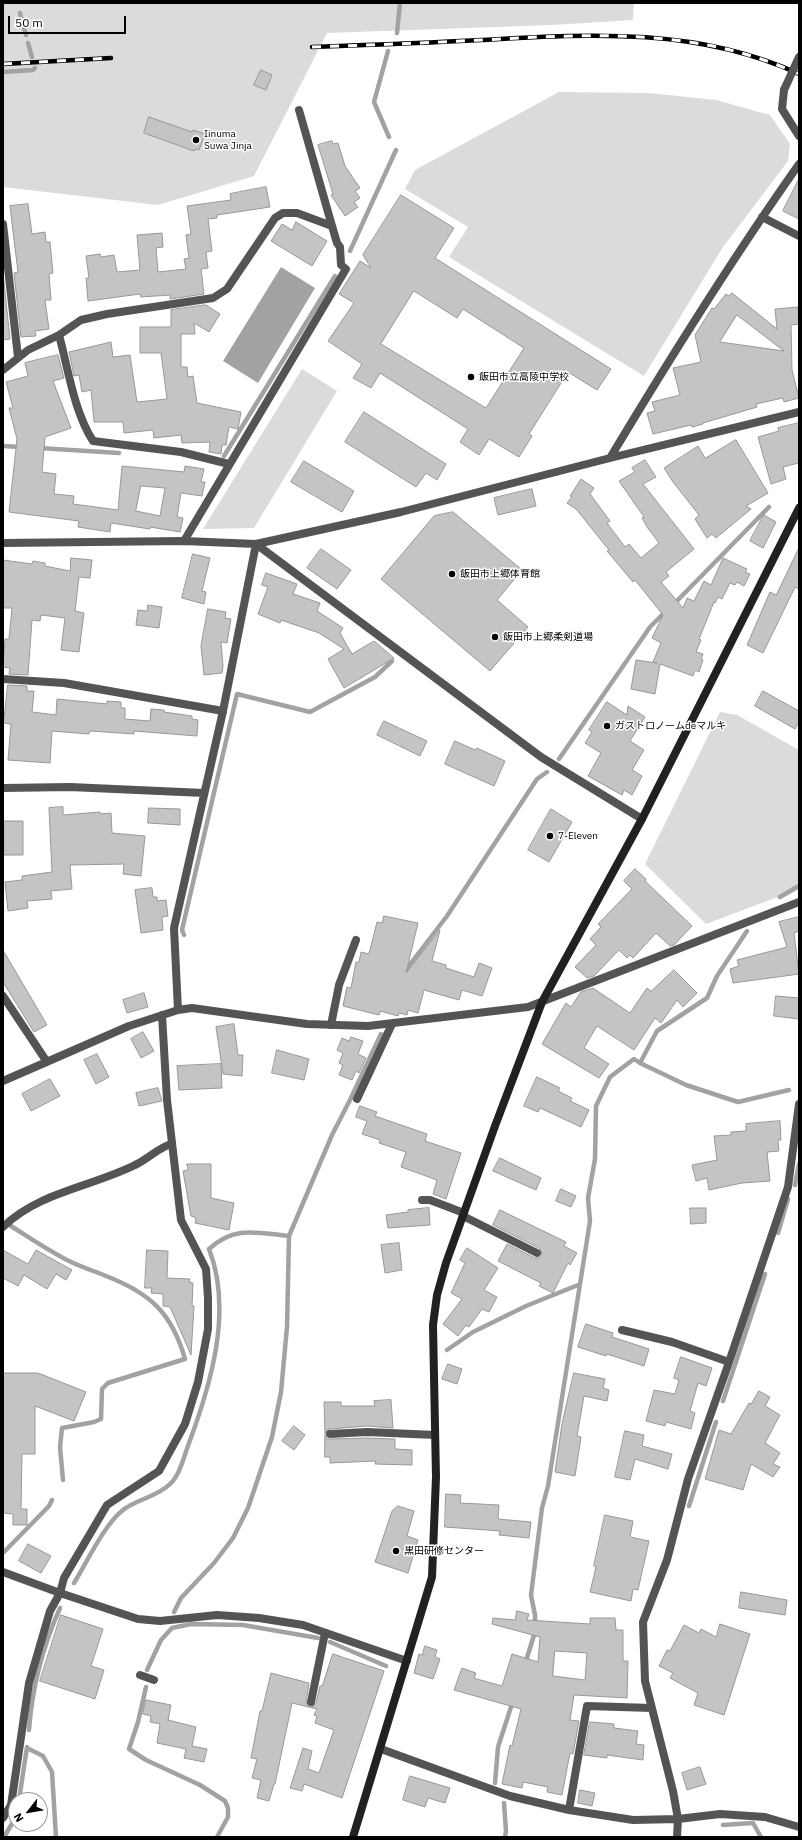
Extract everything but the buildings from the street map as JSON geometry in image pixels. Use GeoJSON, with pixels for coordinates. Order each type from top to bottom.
{"type":"FeatureCollection","features":[{"type":"Feature","properties":{"kind":"street"},"geometry":{"type":"LineString","coordinates":[[799,56],[784,90],[782,109],[799,136]]}},
{"type":"Feature","properties":{"kind":"street"},"geometry":{"type":"LineString","coordinates":[[184,541],[346,269],[341,265],[340,247],[337,243],[299,110]]}},
{"type":"Feature","properties":{"kind":"street"},"geometry":{"type":"LineString","coordinates":[[610,458],[656,382],[762,217],[799,164]]}},
{"type":"Feature","properties":{"kind":"street"},"geometry":{"type":"LineString","coordinates":[[3,370],[18,357],[82,320],[107,314],[213,298],[227,289],[275,218],[283,213],[297,212],[332,226]]}},
{"type":"Feature","properties":{"kind":"street"},"geometry":{"type":"LineString","coordinates":[[762,217],[799,236]]}},
{"type":"Feature","properties":{"kind":"street"},"geometry":{"type":"LineString","coordinates":[[3,224],[18,357]]}},
{"type":"Feature","properties":{"kind":"street"},"geometry":{"type":"LineString","coordinates":[[60,334],[80,411],[87,431],[93,441],[181,452],[229,464]]}},
{"type":"Feature","properties":{"kind":"street"},"geometry":{"type":"LineString","coordinates":[[3,543],[184,541],[256,544],[401,512],[610,458],[799,412]]}},
{"type":"Feature","properties":{"kind":"street"},"geometry":{"type":"LineString","coordinates":[[354,1837],[432,1577],[436,1477],[433,1325],[437,1295],[495,1126],[542,1002],[642,819],[799,508]]}},
{"type":"Feature","properties":{"kind":"street"},"geometry":{"type":"LineString","coordinates":[[178,1010],[174,928],[222,710],[256,544]]}},
{"type":"Feature","properties":{"kind":"street"},"geometry":{"type":"LineString","coordinates":[[256,544],[541,757],[642,819]]}},
{"type":"Feature","properties":{"kind":"street"},"geometry":{"type":"LineString","coordinates":[[3,679],[64,683],[222,710]]}},
{"type":"Feature","properties":{"kind":"street"},"geometry":{"type":"LineString","coordinates":[[3,788],[70,787],[204,793]]}},
{"type":"Feature","properties":{"kind":"street"},"geometry":{"type":"LineString","coordinates":[[3,1081],[129,1026],[178,1010],[192,1008],[254,1018],[331,1025],[368,1026],[528,1007],[799,902]]}},
{"type":"Feature","properties":{"kind":"street"},"geometry":{"type":"LineString","coordinates":[[331,1025],[339,985],[356,940]]}},
{"type":"Feature","properties":{"kind":"street"},"geometry":{"type":"LineString","coordinates":[[3,996],[47,1062]]}},
{"type":"Feature","properties":{"kind":"street"},"geometry":{"type":"LineString","coordinates":[[3,1818],[11,1805],[29,1683],[50,1611],[60,1594],[64,1578],[107,1505],[159,1471],[185,1424],[198,1382],[208,1329],[206,1269],[181,1220],[167,1100],[162,1015]]}},
{"type":"Feature","properties":{"kind":"street"},"geometry":{"type":"LineString","coordinates":[[357,1099],[392,1024]]}},
{"type":"Feature","properties":{"kind":"street"},"geometry":{"type":"LineString","coordinates":[[677,1837],[678,1819],[652,1708],[644,1681],[643,1622],[667,1560],[688,1479],[788,1187],[799,1104]]}},
{"type":"Feature","properties":{"kind":"street"},"geometry":{"type":"LineString","coordinates":[[3,1227],[12,1218],[38,1202],[135,1165],[163,1147],[172,1144]]}},
{"type":"Feature","properties":{"kind":"street"},"geometry":{"type":"LineString","coordinates":[[422,1200],[430,1200],[464,1215],[537,1253]]}},
{"type":"Feature","properties":{"kind":"street"},"geometry":{"type":"LineString","coordinates":[[622,1330],[672,1342],[729,1362]]}},
{"type":"Feature","properties":{"kind":"street"},"geometry":{"type":"LineString","coordinates":[[330,1434],[368,1432],[435,1435]]}},
{"type":"Feature","properties":{"kind":"street"},"geometry":{"type":"LineString","coordinates":[[3,1572],[60,1594],[138,1619],[160,1621],[217,1615],[259,1618],[303,1625],[407,1661]]}},
{"type":"Feature","properties":{"kind":"street"},"geometry":{"type":"LineString","coordinates":[[311,1702],[325,1633]]}},
{"type":"Feature","properties":{"kind":"street"},"geometry":{"type":"LineString","coordinates":[[140,1675],[154,1680]]}},
{"type":"Feature","properties":{"kind":"street"},"geometry":{"type":"LineString","coordinates":[[569,1810],[587,1706],[652,1708]]}},
{"type":"Feature","properties":{"kind":"street"},"geometry":{"type":"LineString","coordinates":[[381,1749],[510,1796],[569,1810],[633,1820],[678,1819],[720,1814],[765,1817],[799,1827]]}},
{"type":"Feature","properties":{"kind":"shaded area"},"geometry":{"type":"Polygon","coordinates":[[[3,3],[634,3],[633,20],[552,25],[327,33],[254,176],[158,205],[3,187],[3,3]]]}},
{"type":"Feature","properties":{"kind":"shaded area"},"geometry":{"type":"Polygon","coordinates":[[[559,92],[649,93],[716,100],[770,115],[790,144],[788,161],[723,247],[644,376],[449,257],[468,227],[405,189],[415,170],[559,92]]]}},
{"type":"Feature","properties":{"kind":"shaded area"},"geometry":{"type":"Polygon","coordinates":[[[281,267],[315,288],[258,383],[223,361],[281,267]]]}},
{"type":"Feature","properties":{"kind":"shaded area"},"geometry":{"type":"Polygon","coordinates":[[[302,369],[337,391],[254,528],[203,529],[302,369]]]}},
{"type":"Feature","properties":{"kind":"shaded area"},"geometry":{"type":"Polygon","coordinates":[[[720,712],[737,715],[799,750],[799,889],[706,924],[645,864],[720,712]]]}},
{"type":"Feature","properties":{"kind":"waterway"},"geometry":{"type":"LineString","coordinates":[[397,33],[400,3]]}},
{"type":"Feature","properties":{"kind":"waterway"},"geometry":{"type":"LineString","coordinates":[[20,13],[26,35]]}},
{"type":"Feature","properties":{"kind":"waterway"},"geometry":{"type":"LineString","coordinates":[[28,43],[32,57]]}},
{"type":"Feature","properties":{"kind":"waterway"},"geometry":{"type":"LineString","coordinates":[[388,51],[374,102],[389,137]]}},
{"type":"Feature","properties":{"kind":"waterway"},"geometry":{"type":"LineString","coordinates":[[3,72],[33,70],[35,68]]}},
{"type":"Feature","properties":{"kind":"waterway"},"geometry":{"type":"LineString","coordinates":[[350,251],[396,150]]}},
{"type":"Feature","properties":{"kind":"waterway"},"geometry":{"type":"LineString","coordinates":[[224,456],[335,276]]}},
{"type":"Feature","properties":{"kind":"waterway"},"geometry":{"type":"LineString","coordinates":[[3,446],[21,447]]}},
{"type":"Feature","properties":{"kind":"waterway"},"geometry":{"type":"LineString","coordinates":[[39,448],[119,453]]}},
{"type":"Feature","properties":{"kind":"waterway"},"geometry":{"type":"LineString","coordinates":[[673,605],[769,507]]}},
{"type":"Feature","properties":{"kind":"waterway"},"geometry":{"type":"LineString","coordinates":[[559,759],[650,627],[666,611]]}},
{"type":"Feature","properties":{"kind":"waterway"},"geometry":{"type":"LineString","coordinates":[[184,935],[182,930],[237,694],[310,712],[375,677],[392,661]]}},
{"type":"Feature","properties":{"kind":"waterway"},"geometry":{"type":"LineString","coordinates":[[404,976],[408,967],[447,916],[537,779],[547,772]]}},
{"type":"Feature","properties":{"kind":"waterway"},"geometry":{"type":"LineString","coordinates":[[780,897],[799,886]]}},
{"type":"Feature","properties":{"kind":"waterway"},"geometry":{"type":"LineString","coordinates":[[525,1664],[535,1632],[535,1615],[531,1595],[542,1508],[548,1486],[590,1221],[588,1198],[595,1159],[596,1106],[610,1077],[634,1059],[640,1063],[657,1031],[707,998],[717,976],[747,931]]}},
{"type":"Feature","properties":{"kind":"waterway"},"geometry":{"type":"LineString","coordinates":[[174,1612],[181,1598],[214,1563],[233,1538],[248,1508],[272,1437],[281,1392],[287,1327],[289,1236],[332,1135],[381,1034]]}},
{"type":"Feature","properties":{"kind":"waterway"},"geometry":{"type":"LineString","coordinates":[[640,1063],[686,1085],[738,1102],[789,1090]]}},
{"type":"Feature","properties":{"kind":"waterway"},"geometry":{"type":"LineString","coordinates":[[795,1185],[799,1164]]}},
{"type":"Feature","properties":{"kind":"waterway"},"geometry":{"type":"LineString","coordinates":[[778,1233],[788,1199]]}},
{"type":"Feature","properties":{"kind":"waterway"},"geometry":{"type":"LineString","coordinates":[[11,1226],[62,1257],[121,1283],[147,1298],[166,1317],[180,1343],[185,1359],[108,1383],[102,1389],[101,1419],[94,1422],[62,1428],[60,1447],[63,1480]]}},
{"type":"Feature","properties":{"kind":"waterway"},"geometry":{"type":"LineString","coordinates":[[74,1583],[96,1544],[116,1517],[123,1510],[134,1503],[165,1488],[176,1476],[181,1465],[205,1396],[216,1347],[219,1322],[219,1297],[216,1272],[209,1249],[228,1236],[247,1232],[289,1236]]}},
{"type":"Feature","properties":{"kind":"waterway"},"geometry":{"type":"LineString","coordinates":[[723,1401],[765,1274]]}},
{"type":"Feature","properties":{"kind":"waterway"},"geometry":{"type":"LineString","coordinates":[[447,1350],[473,1332],[526,1306],[578,1285]]}},
{"type":"Feature","properties":{"kind":"waterway"},"geometry":{"type":"LineString","coordinates":[[689,1506],[716,1422]]}},
{"type":"Feature","properties":{"kind":"waterway"},"geometry":{"type":"LineString","coordinates":[[3,1553],[49,1506],[52,1500]]}},
{"type":"Feature","properties":{"kind":"waterway"},"geometry":{"type":"LineString","coordinates":[[29,1730],[30,1714],[39,1668],[48,1637],[60,1608]]}},
{"type":"Feature","properties":{"kind":"waterway"},"geometry":{"type":"LineString","coordinates":[[147,1670],[161,1640],[172,1628],[191,1624],[243,1625],[318,1638]]}},
{"type":"Feature","properties":{"kind":"waterway"},"geometry":{"type":"LineString","coordinates":[[330,1642],[386,1666]]}},
{"type":"Feature","properties":{"kind":"waterway"},"geometry":{"type":"LineString","coordinates":[[146,1687],[138,1722],[129,1749],[146,1760],[200,1785],[225,1801],[228,1808],[228,1817],[217,1837]]}},
{"type":"Feature","properties":{"kind":"waterway"},"geometry":{"type":"LineString","coordinates":[[495,1783],[498,1747],[513,1701]]}},
{"type":"Feature","properties":{"kind":"waterway"},"geometry":{"type":"LineString","coordinates":[[20,1792],[27,1747]]}},
{"type":"Feature","properties":{"kind":"waterway"},"geometry":{"type":"LineString","coordinates":[[27,1748],[43,1756],[52,1772],[56,1837]]}},
{"type":"Feature","properties":{"kind":"waterway"},"geometry":{"type":"LineString","coordinates":[[504,1803],[505,1837]]}},
{"type":"Feature","properties":{"kind":"waterway"},"geometry":{"type":"LineString","coordinates":[[723,1825],[753,1823],[761,1837]]}},
{"type":"Feature","properties":{"kind":"waterway"},"geometry":{"type":"LineString","coordinates":[[4,1837],[8,1830]]}},
{"type":"Feature","properties":{"kind":"railway"},"geometry":{"type":"LineString","coordinates":[[312,47],[562,36],[643,37],[682,41],[722,48],[761,59],[799,74]]}},
{"type":"Feature","properties":{"kind":"railway"},"geometry":{"type":"LineString","coordinates":[[3,64],[111,58]]}},
{"type":"Feature","properties":{"kind":"place","name":"Iinuma Suwa Jinja"},"geometry":{"type":"Point","coordinates":[196,140]}},
{"type":"Feature","properties":{"kind":"place","name":"飯田市立高陵中学校"},"geometry":{"type":"Point","coordinates":[471,377]}},
{"type":"Feature","properties":{"kind":"place","name":"飯田市上郷体育館"},"geometry":{"type":"Point","coordinates":[452,574]}},
{"type":"Feature","properties":{"kind":"place","name":"飯田市上郷柔剣道場"},"geometry":{"type":"Point","coordinates":[495,637]}},
{"type":"Feature","properties":{"kind":"place","name":"ガストロノームdeマルキ"},"geometry":{"type":"Point","coordinates":[607,726]}},
{"type":"Feature","properties":{"kind":"place","name":"7-Eleven"},"geometry":{"type":"Point","coordinates":[550,836]}},
{"type":"Feature","properties":{"kind":"place","name":"黒田研修センター"},"geometry":{"type":"Point","coordinates":[396,1551]}}]}
